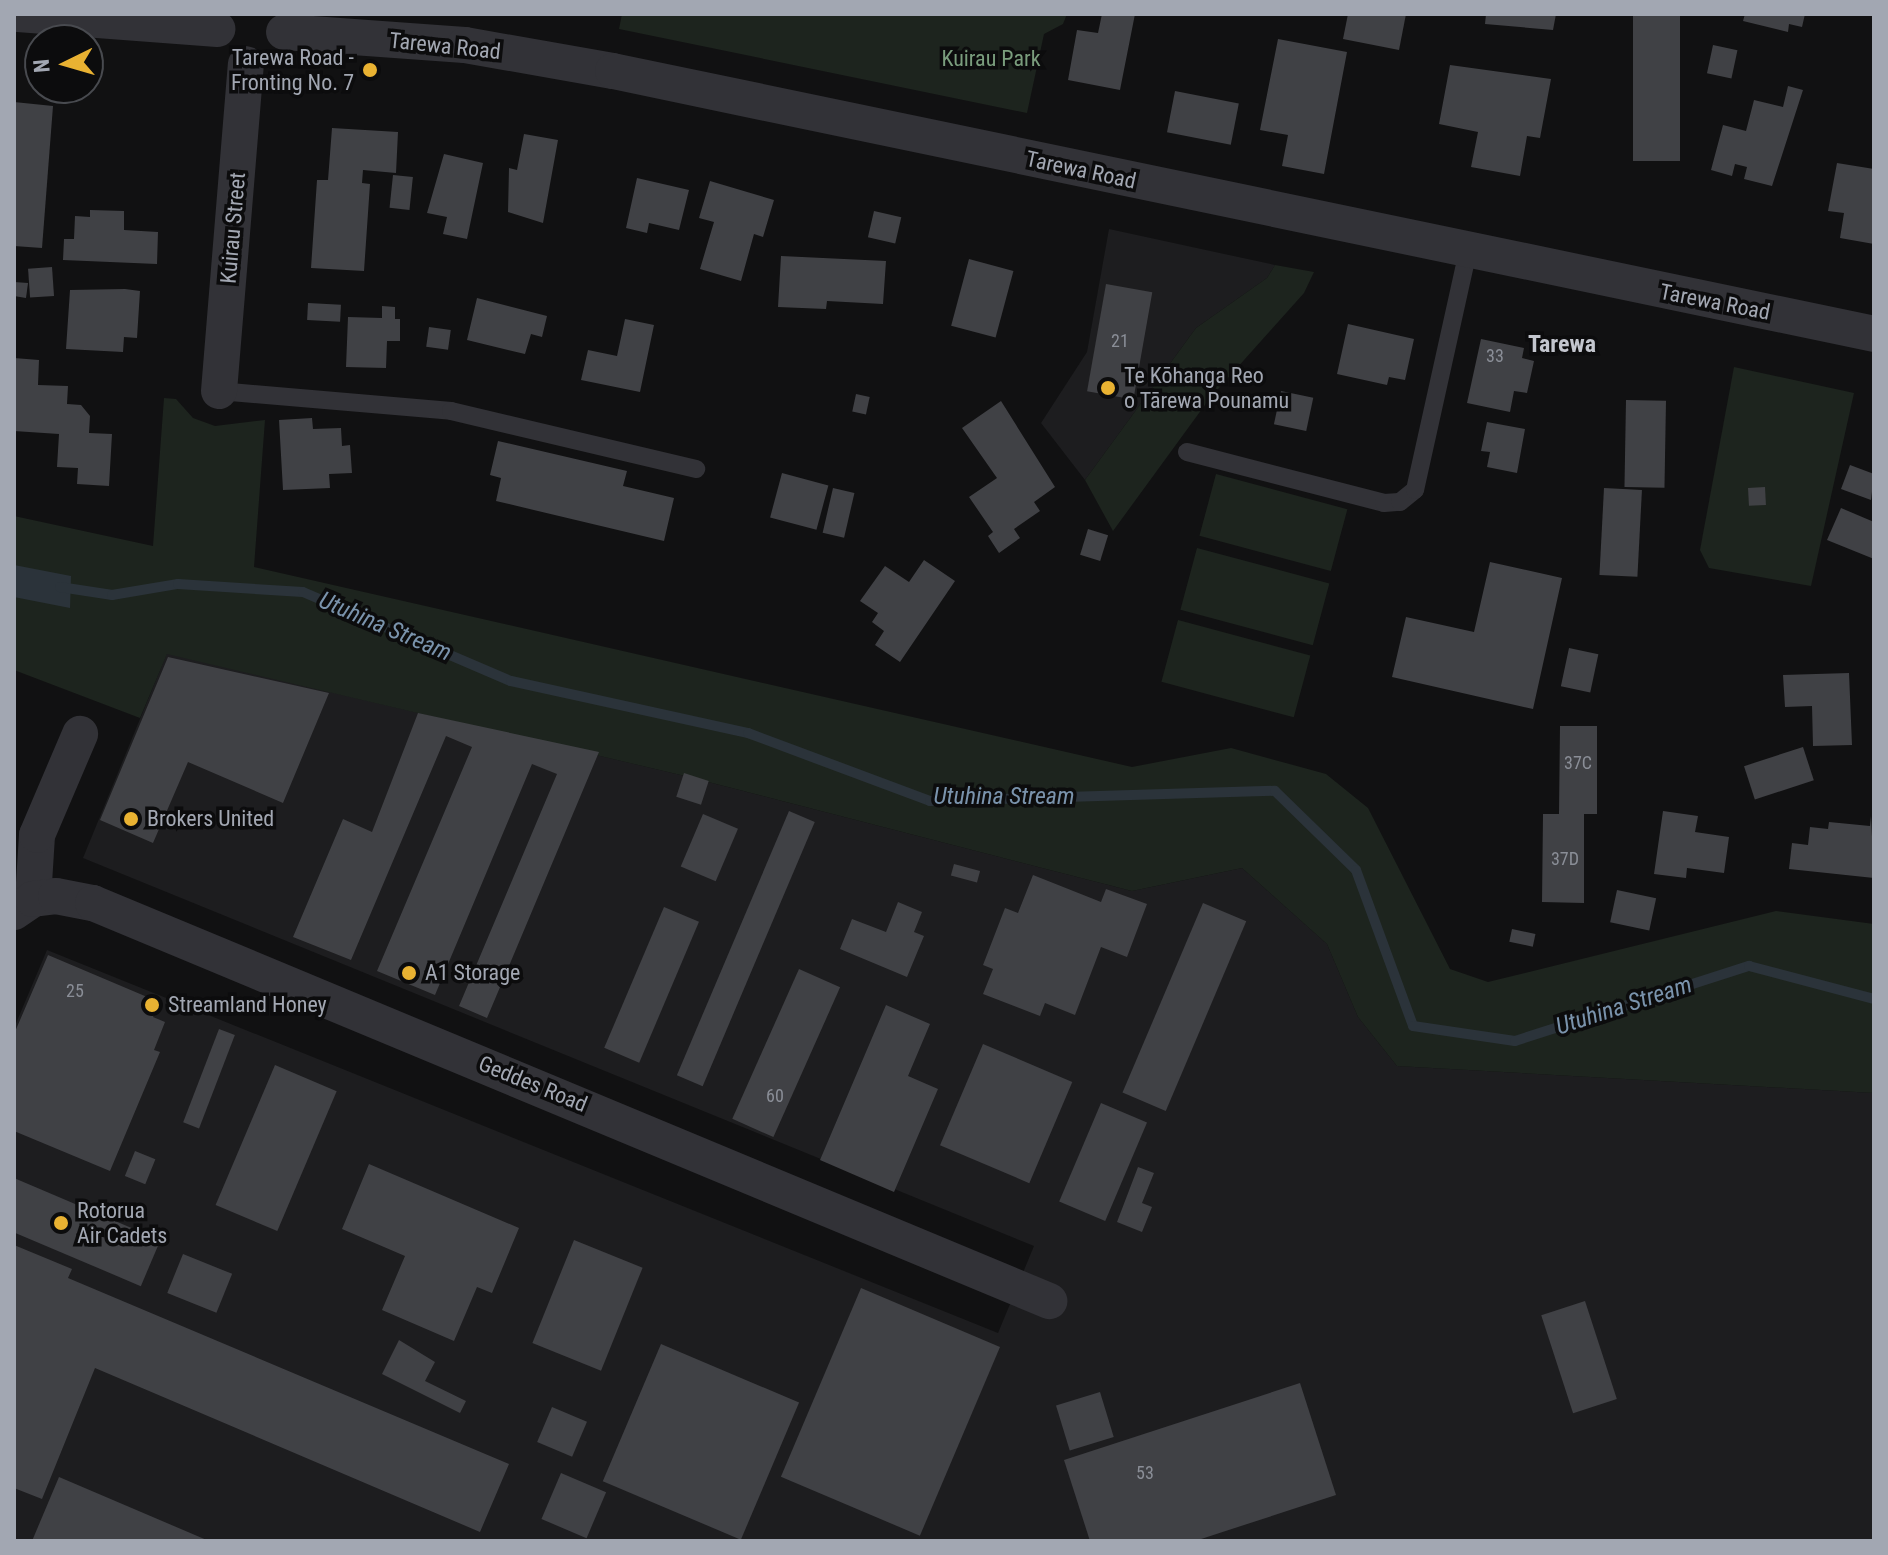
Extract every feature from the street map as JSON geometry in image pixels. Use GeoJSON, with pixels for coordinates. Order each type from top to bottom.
{"type":"FeatureCollection","features":[{"type":"Feature","properties":{"kind":"street"},"geometry":{"type":"LineString","coordinates":[[18,14],[219,22],[228,54],[246,64]]}},
{"type":"Feature","properties":{"kind":"street","name":"Tarewa Road"},"geometry":{"type":"LineString","coordinates":[[246,64],[274,55],[281,23],[465,45],[582,65],[1874,334]]}},
{"type":"Feature","properties":{"kind":"street","name":"Kuirau Street"},"geometry":{"type":"LineString","coordinates":[[219,391],[246,64]]}},
{"type":"Feature","properties":{"kind":"street"},"geometry":{"type":"LineString","coordinates":[[24,906],[37,835],[80,734]]}},
{"type":"Feature","properties":{"kind":"street","name":"Geddes Road"},"geometry":{"type":"LineString","coordinates":[[24,906],[56,896],[93,903],[1049,1301]]}},
{"type":"Feature","properties":{"kind":"lane"},"geometry":{"type":"LineString","coordinates":[[1187,452],[1384,503],[1400,502],[1415,490],[1468,251]]}},
{"type":"Feature","properties":{"kind":"lane"},"geometry":{"type":"LineString","coordinates":[[219,391],[451,411],[696,469]]}},
{"type":"Feature","properties":{"kind":"shaded area","name":"Te Kōhanga Reo o Tārewa Pounamu"},"geometry":{"type":"Polygon","coordinates":[[[1109,229],[1275,265],[1267,278],[1196,328],[1085,480],[1041,423],[1087,352],[1109,229]]]}},
{"type":"Feature","properties":{"kind":"shaded area"},"geometry":{"type":"Polygon","coordinates":[[[14,565],[71,576],[70,608],[14,597],[14,565]]]}},
{"type":"Feature","properties":{"kind":"shaded area"},"geometry":{"type":"Polygon","coordinates":[[[167,653],[685,776],[1132,891],[1242,868],[1327,944],[1358,1017],[1397,1066],[1874,1093],[1874,1541],[14,1541],[14,1028],[47,950],[998,1333],[1034,1246],[83,858],[167,653]]]}},
{"type":"Feature","properties":{"kind":"green space","name":"Kuirau Park"},"geometry":{"type":"Polygon","coordinates":[[[622,14],[1067,14],[1063,24],[1044,34],[1027,113],[619,29],[622,14]]]}},
{"type":"Feature","properties":{"kind":"green space"},"geometry":{"type":"Polygon","coordinates":[[[1275,265],[1314,272],[1304,293],[1210,398],[1113,531],[1085,480],[1196,328],[1267,278],[1275,265]]]}},
{"type":"Feature","properties":{"kind":"green space"},"geometry":{"type":"Polygon","coordinates":[[[1734,367],[1854,393],[1811,586],[1709,568],[1700,550],[1734,367]]]}},
{"type":"Feature","properties":{"kind":"green space"},"geometry":{"type":"Polygon","coordinates":[[[164,398],[176,399],[193,418],[215,426],[265,420],[254,567],[1132,767],[1231,748],[1326,774],[1368,808],[1450,969],[1488,982],[1776,911],[1874,924],[1874,1093],[1397,1066],[1358,1017],[1327,944],[1242,868],[1132,891],[685,776],[167,654],[140,718],[14,670],[14,516],[153,546],[164,398]]]}},
{"type":"Feature","properties":{"kind":"green space"},"geometry":{"type":"Polygon","coordinates":[[[1216,474],[1347,509],[1331,571],[1199,536],[1216,474]]]}},
{"type":"Feature","properties":{"kind":"green space"},"geometry":{"type":"Polygon","coordinates":[[[1197,548],[1329,583],[1313,645],[1180,610],[1197,548]]]}},
{"type":"Feature","properties":{"kind":"green space"},"geometry":{"type":"Polygon","coordinates":[[[1178,620],[1310,655],[1294,717],[1161,682],[1178,620]]]}},
{"type":"Feature","properties":{"kind":"building"},"geometry":{"type":"Polygon","coordinates":[[[1102,14],[1135,14],[1120,90],[1068,80],[1077,30],[1098,33],[1102,14]]]}},
{"type":"Feature","properties":{"kind":"building"},"geometry":{"type":"Polygon","coordinates":[[[1348,14],[1406,14],[1399,50],[1343,39],[1348,14]]]}},
{"type":"Feature","properties":{"kind":"building"},"geometry":{"type":"Polygon","coordinates":[[[1486,14],[1556,14],[1553,30],[1485,24],[1486,14]]]}},
{"type":"Feature","properties":{"kind":"building"},"geometry":{"type":"Polygon","coordinates":[[[1633,14],[1680,14],[1680,161],[1633,161],[1633,14]]]}},
{"type":"Feature","properties":{"kind":"building"},"geometry":{"type":"Polygon","coordinates":[[[1745,14],[1805,14],[1802,27],[1789,24],[1788,32],[1743,21],[1745,14]]]}},
{"type":"Feature","properties":{"kind":"building"},"geometry":{"type":"Polygon","coordinates":[[[1278,39],[1347,52],[1324,174],[1282,166],[1288,135],[1260,130],[1278,39]]]}},
{"type":"Feature","properties":{"kind":"building"},"geometry":{"type":"Polygon","coordinates":[[[1713,45],[1737,50],[1731,79],[1707,73],[1713,45]]]}},
{"type":"Feature","properties":{"kind":"building"},"geometry":{"type":"Polygon","coordinates":[[[1450,65],[1551,79],[1540,138],[1527,136],[1520,176],[1471,167],[1478,132],[1439,124],[1450,65]]]}},
{"type":"Feature","properties":{"kind":"building"},"geometry":{"type":"Polygon","coordinates":[[[1788,86],[1803,90],[1772,186],[1744,179],[1747,167],[1735,164],[1732,176],[1711,170],[1723,125],[1746,131],[1754,100],[1783,107],[1788,86]]]}},
{"type":"Feature","properties":{"kind":"building"},"geometry":{"type":"Polygon","coordinates":[[[1175,91],[1239,103],[1231,145],[1167,132],[1175,91]]]}},
{"type":"Feature","properties":{"kind":"building"},"geometry":{"type":"Polygon","coordinates":[[[14,102],[53,106],[42,248],[14,246],[14,102]]]}},
{"type":"Feature","properties":{"kind":"building"},"geometry":{"type":"Polygon","coordinates":[[[332,128],[398,132],[396,173],[363,170],[362,183],[370,184],[364,271],[311,268],[317,180],[328,180],[332,128]]]}},
{"type":"Feature","properties":{"kind":"building"},"geometry":{"type":"Polygon","coordinates":[[[524,134],[558,140],[543,223],[508,212],[509,168],[517,170],[524,134]]]}},
{"type":"Feature","properties":{"kind":"building"},"geometry":{"type":"Polygon","coordinates":[[[444,154],[483,163],[467,239],[443,234],[447,217],[427,213],[444,154]]]}},
{"type":"Feature","properties":{"kind":"building"},"geometry":{"type":"Polygon","coordinates":[[[1837,163],[1874,169],[1874,244],[1840,238],[1844,213],[1828,211],[1837,163]]]}},
{"type":"Feature","properties":{"kind":"building"},"geometry":{"type":"Polygon","coordinates":[[[393,175],[413,177],[409,210],[390,208],[393,175]]]}},
{"type":"Feature","properties":{"kind":"building"},"geometry":{"type":"Polygon","coordinates":[[[637,178],[689,190],[679,230],[649,223],[647,233],[626,228],[637,178]]]}},
{"type":"Feature","properties":{"kind":"building"},"geometry":{"type":"Polygon","coordinates":[[[710,181],[774,200],[763,237],[754,234],[741,281],[700,269],[714,222],[699,218],[710,181]]]}},
{"type":"Feature","properties":{"kind":"building"},"geometry":{"type":"Polygon","coordinates":[[[90,210],[124,211],[124,230],[158,232],[157,264],[63,260],[64,239],[74,239],[75,216],[90,217],[90,210]]]}},
{"type":"Feature","properties":{"kind":"building"},"geometry":{"type":"Polygon","coordinates":[[[874,211],[901,217],[895,244],[868,237],[874,211]]]}},
{"type":"Feature","properties":{"kind":"building"},"geometry":{"type":"Polygon","coordinates":[[[781,256],[886,261],[883,304],[827,301],[826,309],[778,307],[781,256]]]}},
{"type":"Feature","properties":{"kind":"building"},"geometry":{"type":"Polygon","coordinates":[[[969,259],[1013,271],[996,338],[951,326],[969,259]]]}},
{"type":"Feature","properties":{"kind":"building"},"geometry":{"type":"Polygon","coordinates":[[[52,267],[54,296],[30,298],[28,269],[52,267]]]}},
{"type":"Feature","properties":{"kind":"building"},"geometry":{"type":"Polygon","coordinates":[[[14,282],[28,283],[26,298],[14,296],[14,282]]]}},
{"type":"Feature","properties":{"kind":"building"},"geometry":{"type":"Polygon","coordinates":[[[1106,284],[1152,292],[1133,400],[1087,391],[1106,284]]]}},
{"type":"Feature","properties":{"kind":"building"},"geometry":{"type":"Polygon","coordinates":[[[70,290],[140,291],[137,338],[124,337],[123,352],[66,349],[70,290]]]}},
{"type":"Feature","properties":{"kind":"building"},"geometry":{"type":"Polygon","coordinates":[[[477,298],[547,316],[542,337],[531,334],[525,354],[467,340],[477,298]]]}},
{"type":"Feature","properties":{"kind":"building"},"geometry":{"type":"Polygon","coordinates":[[[308,303],[341,305],[340,322],[307,320],[308,303]]]}},
{"type":"Feature","properties":{"kind":"building"},"geometry":{"type":"Polygon","coordinates":[[[382,306],[395,307],[395,319],[400,319],[400,341],[387,341],[386,368],[346,367],[348,317],[382,318],[382,306]]]}},
{"type":"Feature","properties":{"kind":"building"},"geometry":{"type":"Polygon","coordinates":[[[625,319],[654,325],[640,392],[581,380],[588,350],[617,356],[625,319]]]}},
{"type":"Feature","properties":{"kind":"building"},"geometry":{"type":"Polygon","coordinates":[[[1348,324],[1414,339],[1405,380],[1389,377],[1387,385],[1337,374],[1348,324]]]}},
{"type":"Feature","properties":{"kind":"building"},"geometry":{"type":"Polygon","coordinates":[[[429,327],[451,330],[448,350],[426,347],[429,327]]]}},
{"type":"Feature","properties":{"kind":"building"},"geometry":{"type":"Polygon","coordinates":[[[1481,339],[1524,348],[1522,358],[1534,361],[1527,393],[1514,391],[1510,412],[1467,403],[1481,339]]]}},
{"type":"Feature","properties":{"kind":"building"},"geometry":{"type":"Polygon","coordinates":[[[14,358],[39,360],[38,385],[68,386],[67,404],[81,405],[90,416],[89,433],[112,434],[109,486],[77,484],[78,468],[57,467],[59,434],[14,431],[14,358]]]}},
{"type":"Feature","properties":{"kind":"building"},"geometry":{"type":"Polygon","coordinates":[[[1281,391],[1313,398],[1306,431],[1274,424],[1281,391]]]}},
{"type":"Feature","properties":{"kind":"building"},"geometry":{"type":"Polygon","coordinates":[[[856,394],[870,397],[866,415],[852,412],[856,394]]]}},
{"type":"Feature","properties":{"kind":"building"},"geometry":{"type":"Polygon","coordinates":[[[1626,400],[1666,401],[1664,488],[1624,487],[1626,400]]]}},
{"type":"Feature","properties":{"kind":"building"},"geometry":{"type":"Polygon","coordinates":[[[1001,401],[1055,487],[1034,502],[1040,511],[1014,529],[1020,538],[999,553],[988,536],[993,532],[969,497],[997,478],[962,428],[1001,401]]]}},
{"type":"Feature","properties":{"kind":"building"},"geometry":{"type":"Polygon","coordinates":[[[312,418],[313,429],[341,428],[342,446],[350,445],[352,473],[329,474],[330,488],[283,490],[279,420],[312,418]]]}},
{"type":"Feature","properties":{"kind":"building"},"geometry":{"type":"Polygon","coordinates":[[[1487,422],[1525,429],[1517,473],[1487,467],[1490,452],[1481,451],[1487,422]]]}},
{"type":"Feature","properties":{"kind":"building"},"geometry":{"type":"Polygon","coordinates":[[[498,441],[627,471],[623,486],[674,498],[664,541],[496,501],[501,478],[490,475],[498,441]]]}},
{"type":"Feature","properties":{"kind":"building"},"geometry":{"type":"Polygon","coordinates":[[[1850,465],[1874,474],[1871,500],[1841,489],[1850,465]]]}},
{"type":"Feature","properties":{"kind":"building"},"geometry":{"type":"Polygon","coordinates":[[[782,473],[828,485],[816,530],[770,517],[782,473]]]}},
{"type":"Feature","properties":{"kind":"building"},"geometry":{"type":"Polygon","coordinates":[[[1765,487],[1766,505],[1749,506],[1748,488],[1765,487]]]}},
{"type":"Feature","properties":{"kind":"building"},"geometry":{"type":"Polygon","coordinates":[[[833,488],[854,493],[844,538],[823,533],[833,488]]]}},
{"type":"Feature","properties":{"kind":"building"},"geometry":{"type":"Polygon","coordinates":[[[1604,488],[1642,490],[1637,577],[1599,575],[1604,488]]]}},
{"type":"Feature","properties":{"kind":"building"},"geometry":{"type":"Polygon","coordinates":[[[1841,508],[1874,522],[1874,559],[1827,540],[1841,508]]]}},
{"type":"Feature","properties":{"kind":"building"},"geometry":{"type":"Polygon","coordinates":[[[1088,529],[1108,535],[1100,561],[1080,555],[1088,529]]]}},
{"type":"Feature","properties":{"kind":"building"},"geometry":{"type":"Polygon","coordinates":[[[924,560],[955,581],[900,662],[875,645],[884,631],[872,622],[878,613],[860,601],[885,566],[909,582],[924,560]]]}},
{"type":"Feature","properties":{"kind":"building"},"geometry":{"type":"Polygon","coordinates":[[[1490,562],[1562,578],[1533,709],[1392,677],[1406,617],[1474,632],[1490,562]]]}},
{"type":"Feature","properties":{"kind":"building"},"geometry":{"type":"Polygon","coordinates":[[[1569,648],[1598,654],[1590,692],[1561,686],[1569,648]]]}},
{"type":"Feature","properties":{"kind":"building"},"geometry":{"type":"Polygon","coordinates":[[[168,657],[329,693],[283,803],[188,762],[153,843],[100,820],[168,657]]]}},
{"type":"Feature","properties":{"kind":"building"},"geometry":{"type":"Polygon","coordinates":[[[1849,673],[1852,745],[1813,746],[1812,706],[1785,707],[1783,675],[1849,673]]]}},
{"type":"Feature","properties":{"kind":"building"},"geometry":{"type":"Polygon","coordinates":[[[418,713],[599,752],[487,1018],[459,1006],[557,774],[532,764],[435,995],[377,971],[472,747],[446,736],[351,960],[293,937],[343,819],[372,832],[418,713]]]}},
{"type":"Feature","properties":{"kind":"building"},"geometry":{"type":"Polygon","coordinates":[[[1560,726],[1597,726],[1597,814],[1584,814],[1584,903],[1542,902],[1543,814],[1559,814],[1560,726]]]}},
{"type":"Feature","properties":{"kind":"building"},"geometry":{"type":"Polygon","coordinates":[[[1803,747],[1814,780],[1755,799],[1744,766],[1803,747]]]}},
{"type":"Feature","properties":{"kind":"building"},"geometry":{"type":"Polygon","coordinates":[[[684,773],[709,781],[701,805],[676,797],[684,773]]]}},
{"type":"Feature","properties":{"kind":"building"},"geometry":{"type":"Polygon","coordinates":[[[789,811],[815,822],[703,1086],[677,1075],[789,811]]]}},
{"type":"Feature","properties":{"kind":"building"},"geometry":{"type":"Polygon","coordinates":[[[1663,811],[1698,816],[1695,832],[1729,837],[1724,873],[1687,868],[1686,878],[1654,874],[1663,811]]]}},
{"type":"Feature","properties":{"kind":"building"},"geometry":{"type":"Polygon","coordinates":[[[703,814],[738,829],[716,881],[681,866],[703,814]]]}},
{"type":"Feature","properties":{"kind":"building"},"geometry":{"type":"Polygon","coordinates":[[[1871,816],[1874,878],[1789,869],[1792,843],[1808,845],[1810,827],[1828,829],[1829,822],[1870,826],[1871,816]]]}},
{"type":"Feature","properties":{"kind":"building"},"geometry":{"type":"Polygon","coordinates":[[[954,864],[980,871],[977,883],[951,876],[954,864]]]}},
{"type":"Feature","properties":{"kind":"building"},"geometry":{"type":"Polygon","coordinates":[[[1033,875],[1101,902],[1106,889],[1147,904],[1127,957],[1101,947],[1075,1015],[1045,1003],[1040,1016],[983,994],[993,969],[983,965],[1005,908],[1018,913],[1033,875]]]}},
{"type":"Feature","properties":{"kind":"building"},"geometry":{"type":"Polygon","coordinates":[[[1617,890],[1656,898],[1649,931],[1610,922],[1617,890]]]}},
{"type":"Feature","properties":{"kind":"building"},"geometry":{"type":"Polygon","coordinates":[[[898,902],[922,912],[914,932],[924,936],[907,977],[840,949],[852,919],[886,932],[898,902]]]}},
{"type":"Feature","properties":{"kind":"building"},"geometry":{"type":"Polygon","coordinates":[[[1203,903],[1246,921],[1166,1111],[1123,1093],[1203,903]]]}},
{"type":"Feature","properties":{"kind":"building"},"geometry":{"type":"Polygon","coordinates":[[[664,907],[699,922],[639,1063],[604,1048],[664,907]]]}},
{"type":"Feature","properties":{"kind":"building"},"geometry":{"type":"Polygon","coordinates":[[[1512,929],[1535,934],[1533,947],[1509,942],[1512,929]]]}},
{"type":"Feature","properties":{"kind":"building"},"geometry":{"type":"Polygon","coordinates":[[[48,955],[159,1002],[153,1017],[165,1022],[154,1050],[160,1052],[110,1171],[14,1131],[14,1034],[48,955]]]}},
{"type":"Feature","properties":{"kind":"building"},"geometry":{"type":"Polygon","coordinates":[[[799,969],[840,987],[773,1137],[732,1119],[799,969]]]}},
{"type":"Feature","properties":{"kind":"building"},"geometry":{"type":"Polygon","coordinates":[[[886,1005],[930,1024],[908,1076],[938,1089],[894,1192],[820,1160],[886,1005]]]}},
{"type":"Feature","properties":{"kind":"building"},"geometry":{"type":"Polygon","coordinates":[[[219,1029],[235,1035],[199,1128],[183,1122],[219,1029]]]}},
{"type":"Feature","properties":{"kind":"building"},"geometry":{"type":"Polygon","coordinates":[[[983,1044],[1072,1082],[1029,1183],[940,1145],[983,1044]]]}},
{"type":"Feature","properties":{"kind":"building"},"geometry":{"type":"Polygon","coordinates":[[[275,1065],[337,1091],[277,1231],[216,1205],[275,1065]]]}},
{"type":"Feature","properties":{"kind":"building"},"geometry":{"type":"Polygon","coordinates":[[[1101,1103],[1147,1123],[1105,1221],[1059,1201],[1101,1103]]]}},
{"type":"Feature","properties":{"kind":"building"},"geometry":{"type":"Polygon","coordinates":[[[135,1151],[155,1159],[145,1184],[125,1176],[135,1151]]]}},
{"type":"Feature","properties":{"kind":"building"},"geometry":{"type":"Polygon","coordinates":[[[369,1164],[519,1228],[492,1293],[477,1287],[454,1341],[382,1310],[405,1256],[342,1229],[369,1164]]]}},
{"type":"Feature","properties":{"kind":"building"},"geometry":{"type":"Polygon","coordinates":[[[1138,1167],[1154,1173],[1142,1203],[1152,1207],[1142,1232],[1117,1222],[1138,1167]]]}},
{"type":"Feature","properties":{"kind":"building"},"geometry":{"type":"Polygon","coordinates":[[[14,1178],[160,1240],[141,1286],[14,1232],[14,1178]]]}},
{"type":"Feature","properties":{"kind":"building"},"geometry":{"type":"Polygon","coordinates":[[[574,1240],[643,1268],[601,1371],[532,1343],[574,1240]]]}},
{"type":"Feature","properties":{"kind":"building"},"geometry":{"type":"Polygon","coordinates":[[[14,1245],[72,1269],[68,1278],[509,1464],[480,1532],[95,1368],[42,1499],[14,1488],[14,1245]]]}},
{"type":"Feature","properties":{"kind":"building"},"geometry":{"type":"Polygon","coordinates":[[[183,1254],[232,1274],[216,1313],[167,1293],[183,1254]]]}},
{"type":"Feature","properties":{"kind":"building"},"geometry":{"type":"Polygon","coordinates":[[[861,1288],[1000,1347],[920,1536],[781,1477],[861,1288]]]}},
{"type":"Feature","properties":{"kind":"building"},"geometry":{"type":"Polygon","coordinates":[[[1585,1301],[1617,1399],[1573,1413],[1541,1315],[1585,1301]]]}},
{"type":"Feature","properties":{"kind":"building"},"geometry":{"type":"Polygon","coordinates":[[[399,1340],[435,1362],[425,1381],[466,1401],[460,1413],[382,1374],[399,1340]]]}},
{"type":"Feature","properties":{"kind":"building"},"geometry":{"type":"Polygon","coordinates":[[[661,1344],[799,1403],[741,1540],[603,1481],[661,1344]]]}},
{"type":"Feature","properties":{"kind":"building"},"geometry":{"type":"Polygon","coordinates":[[[1300,1383],[1336,1495],[1195,1541],[1090,1541],[1064,1460],[1300,1383]]]}},
{"type":"Feature","properties":{"kind":"building"},"geometry":{"type":"Polygon","coordinates":[[[1100,1392],[1114,1437],[1070,1450],[1056,1405],[1100,1392]]]}},
{"type":"Feature","properties":{"kind":"building"},"geometry":{"type":"Polygon","coordinates":[[[552,1407],[587,1422],[572,1457],[537,1442],[552,1407]]]}},
{"type":"Feature","properties":{"kind":"building"},"geometry":{"type":"Polygon","coordinates":[[[561,1473],[606,1492],[587,1538],[541,1519],[561,1473]]]}},
{"type":"Feature","properties":{"kind":"building"},"geometry":{"type":"Polygon","coordinates":[[[59,1477],[209,1541],[32,1541],[59,1477]]]}},
{"type":"Feature","properties":{"kind":"waterway","name":"Utuhina Stream"},"geometry":{"type":"LineString","coordinates":[[60,587],[112,595],[178,584],[303,592],[511,681],[748,733],[930,801],[1275,791],[1356,870],[1413,1026],[1515,1041],[1749,966],[1874,999]]}},
{"type":"Feature","properties":{"kind":"place","name":"Tarewa Road - Fronting No. 7"},"geometry":{"type":"Point","coordinates":[370,70]}},
{"type":"Feature","properties":{"kind":"place","name":"Te Kōhanga Reo o Tārewa Pounamu"},"geometry":{"type":"Point","coordinates":[1108,388]}},
{"type":"Feature","properties":{"kind":"place","name":"Brokers United"},"geometry":{"type":"Point","coordinates":[131,819]}},
{"type":"Feature","properties":{"kind":"place","name":"A1 Storage"},"geometry":{"type":"Point","coordinates":[409,973]}},
{"type":"Feature","properties":{"kind":"place","name":"Streamland Honey"},"geometry":{"type":"Point","coordinates":[152,1005]}},
{"type":"Feature","properties":{"kind":"place","name":"Rotorua Air Cadets"},"geometry":{"type":"Point","coordinates":[61,1223]}},
{"type":"Feature","properties":{"kind":"district","name":"Tarewa"},"geometry":{"type":"Point","coordinates":[1562,345]}}]}
